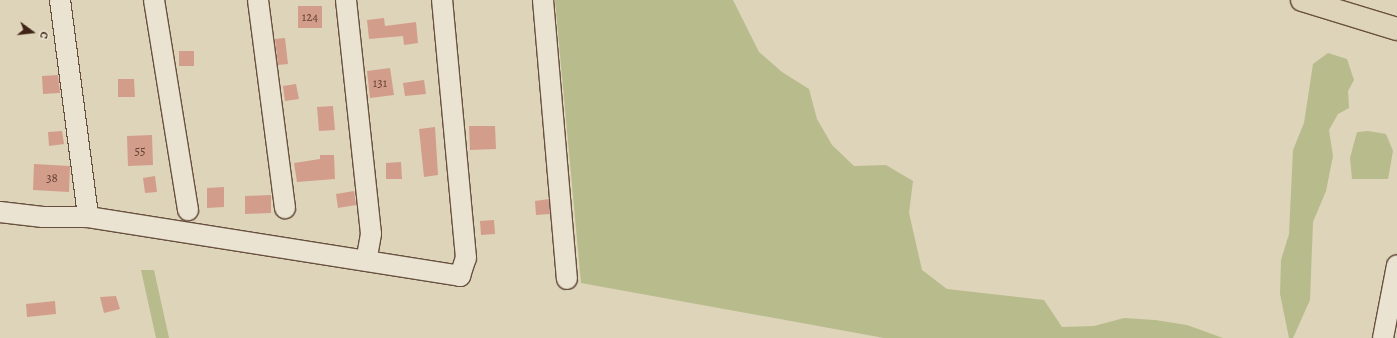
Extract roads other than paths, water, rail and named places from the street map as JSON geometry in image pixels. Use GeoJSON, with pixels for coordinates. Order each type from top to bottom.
{"type":"FeatureCollection","features":[{"type":"Feature","properties":{"kind":"highway"},"geometry":{"type":"LineString","coordinates":[[1302,0],[1397,29]]}},
{"type":"Feature","properties":{"kind":"street"},"geometry":{"type":"LineString","coordinates":[[60,0],[88,217]]}},
{"type":"Feature","properties":{"kind":"street"},"geometry":{"type":"LineString","coordinates":[[154,0],[188,210]]}},
{"type":"Feature","properties":{"kind":"street"},"geometry":{"type":"LineString","coordinates":[[258,0],[285,208]]}},
{"type":"Feature","properties":{"kind":"street"},"geometry":{"type":"LineString","coordinates":[[346,0],[371,234],[366,261]]}},
{"type":"Feature","properties":{"kind":"street"},"geometry":{"type":"LineString","coordinates":[[0,212],[44,217],[88,217],[460,276],[466,258],[442,0]]}},
{"type":"Feature","properties":{"kind":"street"},"geometry":{"type":"LineString","coordinates":[[543,0],[567,279]]}},
{"type":"Feature","properties":{"kind":"street"},"geometry":{"type":"LineString","coordinates":[[1383,338],[1397,265]]}}]}
